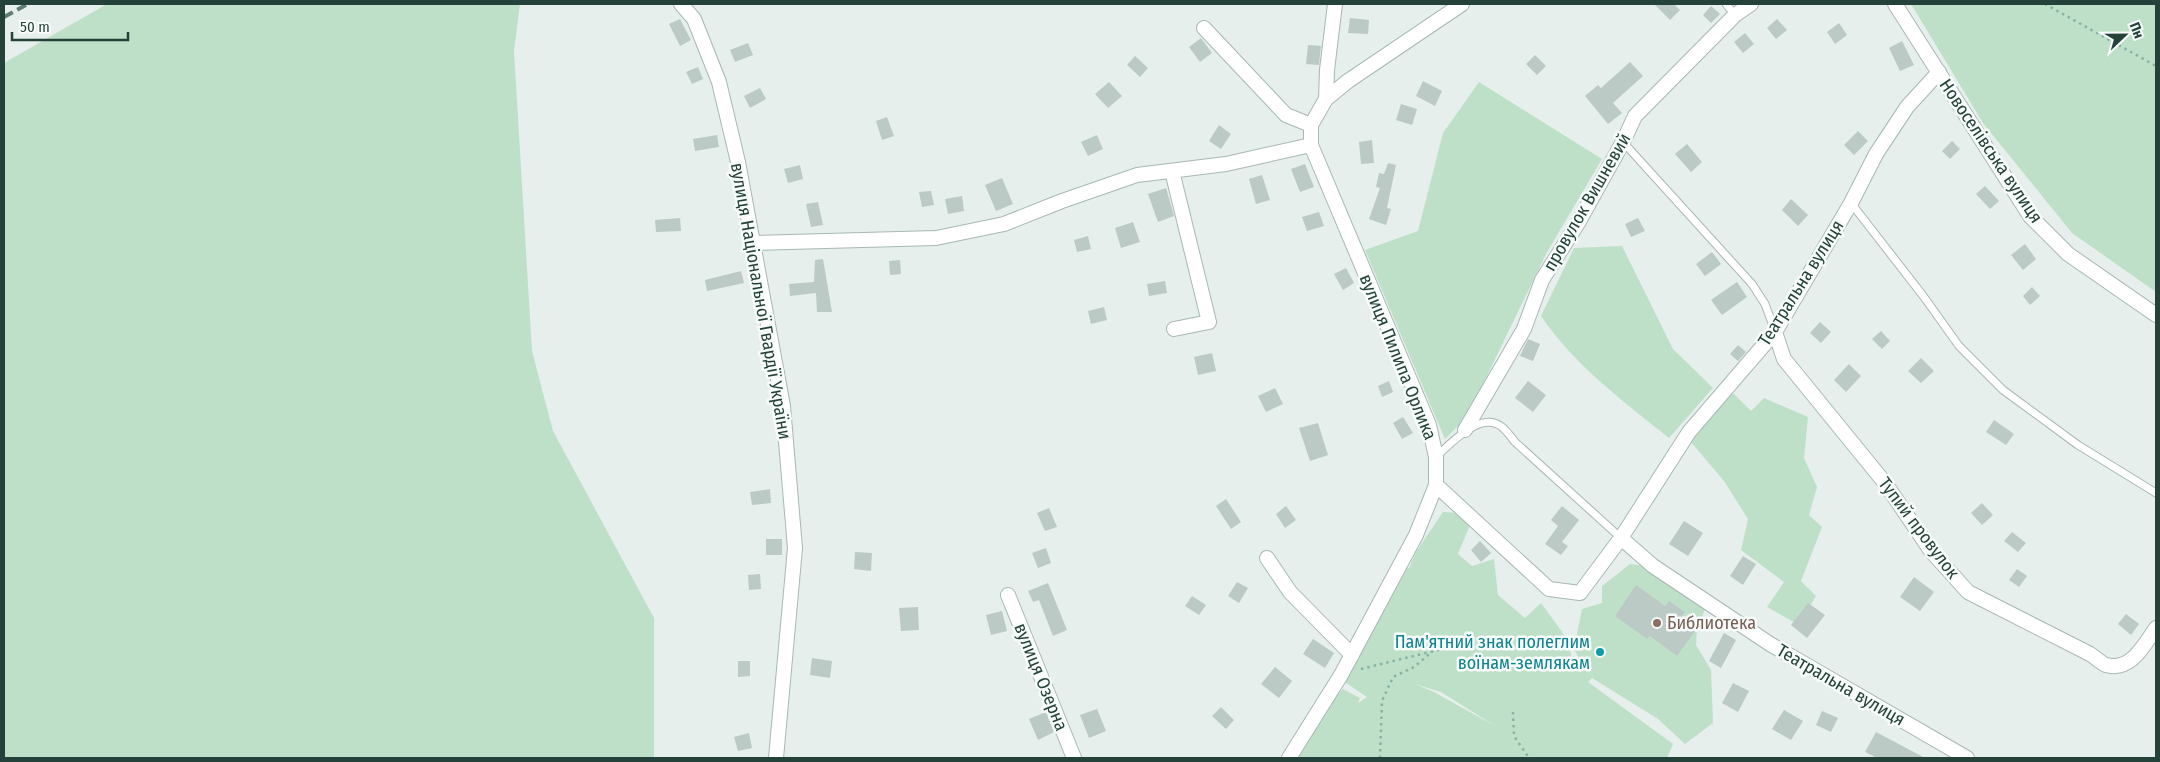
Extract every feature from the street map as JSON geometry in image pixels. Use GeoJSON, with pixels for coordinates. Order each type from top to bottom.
{"type":"FeatureCollection","features":[{"type":"Feature","properties":{"kind":"street","name":"вулиця Національної Гвардії України"},"geometry":{"type":"LineString","coordinates":[[681,4],[694,19],[719,82],[738,162],[783,406],[795,548],[776,758]]}},
{"type":"Feature","properties":{"kind":"street"},"geometry":{"type":"LineString","coordinates":[[1326,99],[1335,4]]}},
{"type":"Feature","properties":{"kind":"street","name":"вулиця Пилипа Орлика"},"geometry":{"type":"LineString","coordinates":[[1289,758],[1352,655],[1416,535],[1436,485],[1436,457],[1429,425],[1311,145],[1311,125],[1326,99],[1348,81],[1462,4]]}},
{"type":"Feature","properties":{"kind":"street","name":"провулок Вишневий"},"geometry":{"type":"LineString","coordinates":[[1465,430],[1524,329],[1542,280],[1578,223],[1623,142],[1635,116],[1735,15],[1751,4]]}},
{"type":"Feature","properties":{"kind":"street","name":"Новоселівська вулиця"},"geometry":{"type":"LineString","coordinates":[[1895,4],[2030,216],[2068,254],[2156,315]]}},
{"type":"Feature","properties":{"kind":"street"},"geometry":{"type":"LineString","coordinates":[[1204,28],[1286,115],[1311,125]]}},
{"type":"Feature","properties":{"kind":"street","name":"Театральна вулиця"},"geometry":{"type":"LineString","coordinates":[[1436,485],[1549,589],[1580,593],[1622,538],[1689,432],[1775,332],[1851,203],[1876,154],[1908,107],[1939,72]]}},
{"type":"Feature","properties":{"kind":"street"},"geometry":{"type":"LineString","coordinates":[[754,243],[936,238],[1004,224],[1062,201],[1137,175],[1226,164],[1311,145]]}},
{"type":"Feature","properties":{"kind":"street"},"geometry":{"type":"LineString","coordinates":[[1172,171],[1209,322],[1174,329]]}},
{"type":"Feature","properties":{"kind":"street","name":"Тупий провулок"},"geometry":{"type":"LineString","coordinates":[[1775,332],[1784,358],[1885,483],[1932,551],[1968,592],[2090,654],[2106,665],[2126,664],[2137,655],[2156,628]]}},
{"type":"Feature","properties":{"kind":"street","name":"Театральна вулиця"},"geometry":{"type":"LineString","coordinates":[[1622,538],[1653,566],[1770,644],[1967,758]]}},
{"type":"Feature","properties":{"kind":"street"},"geometry":{"type":"LineString","coordinates":[[1268,558],[1290,592],[1352,655]]}},
{"type":"Feature","properties":{"kind":"street","name":"вулиця Озерна"},"geometry":{"type":"LineString","coordinates":[[1008,595],[1074,758]]}},
{"type":"Feature","properties":{"kind":"lane"},"geometry":{"type":"LineString","coordinates":[[1726,4],[1735,15]]}},
{"type":"Feature","properties":{"kind":"lane"},"geometry":{"type":"LineString","coordinates":[[1623,142],[1752,284],[1766,304],[1775,332]]}},
{"type":"Feature","properties":{"kind":"lane"},"geometry":{"type":"LineString","coordinates":[[1851,203],[1959,346],[2003,390],[2078,445],[2156,492]]}},
{"type":"Feature","properties":{"kind":"lane"},"geometry":{"type":"LineString","coordinates":[[1436,457],[1465,430],[1486,423],[1501,426],[1515,442],[1622,538]]}},
{"type":"Feature","properties":{"kind":"path"},"geometry":{"type":"LineString","coordinates":[[2045,4],[2156,66]]}},
{"type":"Feature","properties":{"kind":"path"},"geometry":{"type":"LineString","coordinates":[[1358,670],[1454,646]]}},
{"type":"Feature","properties":{"kind":"path"},"geometry":{"type":"LineString","coordinates":[[1380,758],[1382,701],[1393,677],[1414,667],[1433,651]]}},
{"type":"Feature","properties":{"kind":"path"},"geometry":{"type":"LineString","coordinates":[[1513,712],[1514,736],[1529,758]]}},
{"type":"Feature","properties":{"kind":"green space"},"geometry":{"type":"Polygon","coordinates":[[[107,4],[520,4],[514,51],[532,351],[553,431],[654,618],[654,758],[4,758],[4,63],[107,4]]]}},
{"type":"Feature","properties":{"kind":"green space"},"geometry":{"type":"Polygon","coordinates":[[[1911,4],[2156,4],[2156,292],[2072,233],[1983,123],[1911,4]]]}},
{"type":"Feature","properties":{"kind":"green space"},"geometry":{"type":"Polygon","coordinates":[[[1479,82],[1602,159],[1546,254],[1467,417],[1445,439],[1365,250],[1418,231],[1443,133],[1479,82]]]}},
{"type":"Feature","properties":{"kind":"green space"},"geometry":{"type":"Polygon","coordinates":[[[1622,246],[1673,349],[1713,388],[1669,438],[1600,382],[1568,351],[1541,316],[1574,248],[1622,246]]]}},
{"type":"Feature","properties":{"kind":"green space"},"geometry":{"type":"Polygon","coordinates":[[[1734,394],[1751,411],[1764,398],[1808,417],[1804,458],[1817,487],[1809,515],[1822,527],[1801,581],[1816,596],[1799,625],[1767,607],[1784,582],[1741,550],[1748,519],[1724,481],[1690,441],[1725,396],[1734,394]]]}},
{"type":"Feature","properties":{"kind":"green space"},"geometry":{"type":"Polygon","coordinates":[[[1443,512],[1459,513],[1470,525],[1458,554],[1472,566],[1494,559],[1498,595],[1525,618],[1541,603],[1568,640],[1573,664],[1575,662],[1586,671],[1574,649],[1582,609],[1602,603],[1602,586],[1630,564],[1646,566],[1706,607],[1697,628],[1696,645],[1711,670],[1713,723],[1685,744],[1658,719],[1592,678],[1588,682],[1673,744],[1667,758],[1294,758],[1328,705],[1343,689],[1360,698],[1358,703],[1367,697],[1343,681],[1406,567],[1409,568],[1416,552],[1443,512]],[[1415,684],[1434,692],[1495,726],[1441,692],[1415,684]]]}},
{"type":"Feature","properties":{"kind":"building"},"geometry":{"type":"Polygon","coordinates":[[[1654,4],[1674,4],[1680,10],[1670,20],[1654,4]]]}},
{"type":"Feature","properties":{"kind":"building"},"geometry":{"type":"Polygon","coordinates":[[[1711,6],[1720,14],[1711,23],[1703,15],[1711,6]]]}},
{"type":"Feature","properties":{"kind":"building"},"geometry":{"type":"Polygon","coordinates":[[[1350,18],[1369,20],[1368,34],[1348,33],[1350,18]]]}},
{"type":"Feature","properties":{"kind":"building"},"geometry":{"type":"Polygon","coordinates":[[[680,19],[691,40],[680,46],[669,24],[680,19]]]}},
{"type":"Feature","properties":{"kind":"building"},"geometry":{"type":"Polygon","coordinates":[[[1777,19],[1787,30],[1776,39],[1767,28],[1777,19]]]}},
{"type":"Feature","properties":{"kind":"building"},"geometry":{"type":"Polygon","coordinates":[[[1839,23],[1847,35],[1835,44],[1827,32],[1839,23]]]}},
{"type":"Feature","properties":{"kind":"building"},"geometry":{"type":"Polygon","coordinates":[[[1745,33],[1754,44],[1743,53],[1734,42],[1745,33]]]}},
{"type":"Feature","properties":{"kind":"building"},"geometry":{"type":"Polygon","coordinates":[[[1201,38],[1212,53],[1200,62],[1189,47],[1201,38]]]}},
{"type":"Feature","properties":{"kind":"building"},"geometry":{"type":"Polygon","coordinates":[[[1902,41],[1914,65],[1900,71],[1889,48],[1902,41]]]}},
{"type":"Feature","properties":{"kind":"building"},"geometry":{"type":"Polygon","coordinates":[[[748,43],[753,55],[735,62],[730,50],[748,43]]]}},
{"type":"Feature","properties":{"kind":"building"},"geometry":{"type":"Polygon","coordinates":[[[1308,45],[1321,46],[1319,65],[1306,64],[1308,45]]]}},
{"type":"Feature","properties":{"kind":"building"},"geometry":{"type":"Polygon","coordinates":[[[1535,55],[1546,66],[1537,75],[1526,64],[1535,55]]]}},
{"type":"Feature","properties":{"kind":"building"},"geometry":{"type":"Polygon","coordinates":[[[1135,56],[1148,68],[1140,77],[1127,65],[1135,56]]]}},
{"type":"Feature","properties":{"kind":"building"},"geometry":{"type":"Polygon","coordinates":[[[1630,62],[1643,76],[1613,103],[1622,113],[1608,124],[1585,96],[1598,85],[1601,88],[1630,62]]]}},
{"type":"Feature","properties":{"kind":"building"},"geometry":{"type":"Polygon","coordinates":[[[698,67],[703,79],[692,84],[686,72],[698,67]]]}},
{"type":"Feature","properties":{"kind":"building"},"geometry":{"type":"Polygon","coordinates":[[[1423,81],[1442,91],[1435,106],[1416,96],[1423,81]]]}},
{"type":"Feature","properties":{"kind":"building"},"geometry":{"type":"Polygon","coordinates":[[[1109,82],[1122,96],[1108,108],[1095,94],[1109,82]]]}},
{"type":"Feature","properties":{"kind":"building"},"geometry":{"type":"Polygon","coordinates":[[[760,88],[766,99],[750,108],[744,96],[760,88]]]}},
{"type":"Feature","properties":{"kind":"building"},"geometry":{"type":"Polygon","coordinates":[[[1401,104],[1417,109],[1412,125],[1396,120],[1401,104]]]}},
{"type":"Feature","properties":{"kind":"building"},"geometry":{"type":"Polygon","coordinates":[[[887,117],[894,136],[882,140],[876,121],[887,117]]]}},
{"type":"Feature","properties":{"kind":"building"},"geometry":{"type":"Polygon","coordinates":[[[1219,125],[1231,134],[1221,149],[1209,141],[1219,125]]]}},
{"type":"Feature","properties":{"kind":"building"},"geometry":{"type":"Polygon","coordinates":[[[1858,131],[1868,141],[1854,155],[1844,145],[1858,131]]]}},
{"type":"Feature","properties":{"kind":"building"},"geometry":{"type":"Polygon","coordinates":[[[717,135],[719,147],[695,151],[693,139],[717,135]]]}},
{"type":"Feature","properties":{"kind":"building"},"geometry":{"type":"Polygon","coordinates":[[[1097,135],[1103,149],[1088,156],[1081,142],[1097,135]]]}},
{"type":"Feature","properties":{"kind":"building"},"geometry":{"type":"Polygon","coordinates":[[[1372,140],[1374,163],[1361,164],[1359,142],[1372,140]]]}},
{"type":"Feature","properties":{"kind":"building"},"geometry":{"type":"Polygon","coordinates":[[[1952,141],[1960,149],[1950,159],[1942,151],[1952,141]]]}},
{"type":"Feature","properties":{"kind":"building"},"geometry":{"type":"Polygon","coordinates":[[[1687,144],[1702,162],[1691,172],[1675,154],[1687,144]]]}},
{"type":"Feature","properties":{"kind":"building"},"geometry":{"type":"Polygon","coordinates":[[[1388,163],[1396,165],[1387,208],[1391,209],[1386,225],[1369,219],[1380,188],[1376,187],[1379,173],[1384,174],[1388,163]]]}},
{"type":"Feature","properties":{"kind":"building"},"geometry":{"type":"Polygon","coordinates":[[[1305,164],[1314,187],[1300,192],[1291,169],[1305,164]]]}},
{"type":"Feature","properties":{"kind":"building"},"geometry":{"type":"Polygon","coordinates":[[[800,165],[803,179],[788,183],[784,169],[800,165]]]}},
{"type":"Feature","properties":{"kind":"building"},"geometry":{"type":"Polygon","coordinates":[[[1262,175],[1270,200],[1256,204],[1249,179],[1262,175]]]}},
{"type":"Feature","properties":{"kind":"building"},"geometry":{"type":"Polygon","coordinates":[[[1002,178],[1013,204],[996,211],[985,185],[1002,178]]]}},
{"type":"Feature","properties":{"kind":"building"},"geometry":{"type":"Polygon","coordinates":[[[1985,186],[1999,201],[1990,209],[1976,194],[1985,186]]]}},
{"type":"Feature","properties":{"kind":"building"},"geometry":{"type":"Polygon","coordinates":[[[1166,188],[1174,216],[1158,222],[1148,194],[1166,188]]]}},
{"type":"Feature","properties":{"kind":"building"},"geometry":{"type":"Polygon","coordinates":[[[931,191],[934,205],[922,207],[919,192],[931,191]]]}},
{"type":"Feature","properties":{"kind":"building"},"geometry":{"type":"Polygon","coordinates":[[[962,196],[964,211],[948,214],[945,199],[962,196]]]}},
{"type":"Feature","properties":{"kind":"building"},"geometry":{"type":"Polygon","coordinates":[[[1791,199],[1808,215],[1798,226],[1782,210],[1791,199]]]}},
{"type":"Feature","properties":{"kind":"building"},"geometry":{"type":"Polygon","coordinates":[[[818,202],[823,225],[811,227],[806,204],[818,202]]]}},
{"type":"Feature","properties":{"kind":"building"},"geometry":{"type":"Polygon","coordinates":[[[1319,212],[1324,226],[1307,231],[1302,217],[1319,212]]]}},
{"type":"Feature","properties":{"kind":"building"},"geometry":{"type":"Polygon","coordinates":[[[680,218],[681,231],[656,232],[655,220],[680,218]]]}},
{"type":"Feature","properties":{"kind":"building"},"geometry":{"type":"Polygon","coordinates":[[[1638,218],[1645,231],[1631,237],[1625,224],[1638,218]]]}},
{"type":"Feature","properties":{"kind":"building"},"geometry":{"type":"Polygon","coordinates":[[[1133,222],[1140,242],[1121,248],[1115,228],[1133,222]]]}},
{"type":"Feature","properties":{"kind":"building"},"geometry":{"type":"Polygon","coordinates":[[[1088,236],[1091,249],[1077,252],[1074,240],[1088,236]]]}},
{"type":"Feature","properties":{"kind":"building"},"geometry":{"type":"Polygon","coordinates":[[[2025,244],[2036,259],[2023,270],[2011,255],[2025,244]]]}},
{"type":"Feature","properties":{"kind":"building"},"geometry":{"type":"Polygon","coordinates":[[[1712,252],[1721,264],[1705,276],[1696,264],[1712,252]]]}},
{"type":"Feature","properties":{"kind":"building"},"geometry":{"type":"Polygon","coordinates":[[[823,259],[832,312],[817,312],[816,293],[790,296],[789,284],[814,282],[815,260],[823,259]]]}},
{"type":"Feature","properties":{"kind":"building"},"geometry":{"type":"Polygon","coordinates":[[[900,260],[901,274],[890,275],[889,261],[900,260]]]}},
{"type":"Feature","properties":{"kind":"building"},"geometry":{"type":"Polygon","coordinates":[[[1346,268],[1354,283],[1343,290],[1334,274],[1346,268]]]}},
{"type":"Feature","properties":{"kind":"building"},"geometry":{"type":"Polygon","coordinates":[[[741,271],[744,283],[707,291],[705,280],[741,271]]]}},
{"type":"Feature","properties":{"kind":"building"},"geometry":{"type":"Polygon","coordinates":[[[1165,281],[1167,293],[1149,296],[1147,284],[1165,281]]]}},
{"type":"Feature","properties":{"kind":"building"},"geometry":{"type":"Polygon","coordinates":[[[1737,282],[1747,297],[1722,315],[1711,300],[1737,282]]]}},
{"type":"Feature","properties":{"kind":"building"},"geometry":{"type":"Polygon","coordinates":[[[2032,287],[2040,296],[2030,305],[2023,296],[2032,287]]]}},
{"type":"Feature","properties":{"kind":"building"},"geometry":{"type":"Polygon","coordinates":[[[1104,307],[1107,320],[1091,324],[1088,311],[1104,307]]]}},
{"type":"Feature","properties":{"kind":"building"},"geometry":{"type":"Polygon","coordinates":[[[1820,322],[1831,332],[1821,343],[1810,333],[1820,322]]]}},
{"type":"Feature","properties":{"kind":"building"},"geometry":{"type":"Polygon","coordinates":[[[1881,331],[1890,341],[1882,349],[1872,339],[1881,331]]]}},
{"type":"Feature","properties":{"kind":"building"},"geometry":{"type":"Polygon","coordinates":[[[1528,339],[1540,344],[1533,361],[1520,356],[1528,339]]]}},
{"type":"Feature","properties":{"kind":"building"},"geometry":{"type":"Polygon","coordinates":[[[1738,345],[1746,352],[1738,361],[1730,354],[1738,345]]]}},
{"type":"Feature","properties":{"kind":"building"},"geometry":{"type":"Polygon","coordinates":[[[1212,353],[1216,371],[1198,375],[1194,357],[1212,353]]]}},
{"type":"Feature","properties":{"kind":"building"},"geometry":{"type":"Polygon","coordinates":[[[1921,358],[1934,371],[1921,383],[1908,371],[1921,358]]]}},
{"type":"Feature","properties":{"kind":"building"},"geometry":{"type":"Polygon","coordinates":[[[1849,364],[1861,376],[1846,392],[1834,380],[1849,364]]]}},
{"type":"Feature","properties":{"kind":"building"},"geometry":{"type":"Polygon","coordinates":[[[1389,381],[1393,392],[1382,397],[1378,386],[1389,381]]]}},
{"type":"Feature","properties":{"kind":"building"},"geometry":{"type":"Polygon","coordinates":[[[1528,381],[1546,395],[1533,412],[1515,398],[1528,381]]]}},
{"type":"Feature","properties":{"kind":"building"},"geometry":{"type":"Polygon","coordinates":[[[1275,388],[1283,404],[1266,412],[1258,396],[1275,388]]]}},
{"type":"Feature","properties":{"kind":"building"},"geometry":{"type":"Polygon","coordinates":[[[1403,417],[1413,433],[1402,439],[1393,423],[1403,417]]]}},
{"type":"Feature","properties":{"kind":"building"},"geometry":{"type":"Polygon","coordinates":[[[1994,420],[2014,434],[2006,445],[1986,432],[1994,420]]]}},
{"type":"Feature","properties":{"kind":"building"},"geometry":{"type":"Polygon","coordinates":[[[1318,423],[1328,455],[1310,461],[1299,428],[1318,423]]]}},
{"type":"Feature","properties":{"kind":"building"},"geometry":{"type":"Polygon","coordinates":[[[770,489],[771,503],[752,505],[750,492],[770,489]]]}},
{"type":"Feature","properties":{"kind":"building"},"geometry":{"type":"Polygon","coordinates":[[[1226,499],[1241,522],[1231,529],[1216,506],[1226,499]]]}},
{"type":"Feature","properties":{"kind":"building"},"geometry":{"type":"Polygon","coordinates":[[[1982,503],[1993,515],[1982,525],[1971,513],[1982,503]]]}},
{"type":"Feature","properties":{"kind":"building"},"geometry":{"type":"Polygon","coordinates":[[[1286,506],[1296,520],[1285,528],[1276,514],[1286,506]]]}},
{"type":"Feature","properties":{"kind":"building"},"geometry":{"type":"Polygon","coordinates":[[[1562,506],[1579,520],[1562,542],[1568,546],[1561,555],[1545,544],[1558,526],[1551,520],[1562,506]]]}},
{"type":"Feature","properties":{"kind":"building"},"geometry":{"type":"Polygon","coordinates":[[[1049,508],[1057,527],[1045,531],[1037,513],[1049,508]]]}},
{"type":"Feature","properties":{"kind":"building"},"geometry":{"type":"Polygon","coordinates":[[[1684,521],[1703,533],[1688,556],[1669,544],[1684,521]]]}},
{"type":"Feature","properties":{"kind":"building"},"geometry":{"type":"Polygon","coordinates":[[[2012,532],[2026,543],[2018,552],[2004,541],[2012,532]]]}},
{"type":"Feature","properties":{"kind":"building"},"geometry":{"type":"Polygon","coordinates":[[[766,539],[782,539],[782,555],[766,555],[766,539]]]}},
{"type":"Feature","properties":{"kind":"building"},"geometry":{"type":"Polygon","coordinates":[[[1480,541],[1491,553],[1481,562],[1471,550],[1480,541]]]}},
{"type":"Feature","properties":{"kind":"building"},"geometry":{"type":"Polygon","coordinates":[[[1046,548],[1051,563],[1038,568],[1032,553],[1046,548]]]}},
{"type":"Feature","properties":{"kind":"building"},"geometry":{"type":"Polygon","coordinates":[[[855,552],[872,553],[871,571],[854,569],[855,552]]]}},
{"type":"Feature","properties":{"kind":"building"},"geometry":{"type":"Polygon","coordinates":[[[1743,556],[1756,564],[1743,585],[1730,576],[1743,556]]]}},
{"type":"Feature","properties":{"kind":"building"},"geometry":{"type":"Polygon","coordinates":[[[2017,569],[2027,576],[2019,587],[2009,580],[2017,569]]]}},
{"type":"Feature","properties":{"kind":"building"},"geometry":{"type":"Polygon","coordinates":[[[760,574],[761,589],[749,590],[748,575],[760,574]]]}},
{"type":"Feature","properties":{"kind":"building"},"geometry":{"type":"Polygon","coordinates":[[[1914,577],[1934,592],[1920,611],[1900,597],[1914,577]]]}},
{"type":"Feature","properties":{"kind":"building"},"geometry":{"type":"Polygon","coordinates":[[[1237,582],[1248,588],[1239,603],[1228,596],[1237,582]]]}},
{"type":"Feature","properties":{"kind":"building"},"geometry":{"type":"Polygon","coordinates":[[[1048,583],[1067,630],[1053,636],[1039,600],[1033,602],[1028,591],[1048,583]]]}},
{"type":"Feature","properties":{"kind":"building","name":"Библиотека"},"geometry":{"type":"Polygon","coordinates":[[[1636,585],[1665,606],[1669,601],[1685,612],[1681,617],[1697,628],[1677,656],[1650,636],[1647,639],[1615,616],[1636,585]]]}},
{"type":"Feature","properties":{"kind":"building"},"geometry":{"type":"Polygon","coordinates":[[[1192,596],[1206,605],[1199,615],[1185,606],[1192,596]]]}},
{"type":"Feature","properties":{"kind":"building"},"geometry":{"type":"Polygon","coordinates":[[[1808,603],[1825,615],[1807,638],[1791,625],[1808,603]]]}},
{"type":"Feature","properties":{"kind":"building"},"geometry":{"type":"Polygon","coordinates":[[[918,607],[919,630],[901,631],[899,608],[918,607]]]}},
{"type":"Feature","properties":{"kind":"building"},"geometry":{"type":"Polygon","coordinates":[[[1002,611],[1007,631],[991,635],[986,615],[1002,611]]]}},
{"type":"Feature","properties":{"kind":"building"},"geometry":{"type":"Polygon","coordinates":[[[2126,614],[2139,624],[2131,635],[2118,624],[2126,614]]]}},
{"type":"Feature","properties":{"kind":"building"},"geometry":{"type":"Polygon","coordinates":[[[1724,633],[1736,640],[1721,668],[1709,661],[1724,633]]]}},
{"type":"Feature","properties":{"kind":"building"},"geometry":{"type":"Polygon","coordinates":[[[1313,639],[1334,653],[1325,668],[1303,654],[1313,639]]]}},
{"type":"Feature","properties":{"kind":"building"},"geometry":{"type":"Polygon","coordinates":[[[812,658],[832,661],[830,678],[810,675],[812,658]]]}},
{"type":"Feature","properties":{"kind":"building"},"geometry":{"type":"Polygon","coordinates":[[[738,661],[750,661],[750,676],[738,677],[738,661]]]}},
{"type":"Feature","properties":{"kind":"building"},"geometry":{"type":"Polygon","coordinates":[[[1275,667],[1292,681],[1279,698],[1261,684],[1275,667]]]}},
{"type":"Feature","properties":{"kind":"building"},"geometry":{"type":"Polygon","coordinates":[[[1733,683],[1749,691],[1738,712],[1722,703],[1733,683]]]}},
{"type":"Feature","properties":{"kind":"building"},"geometry":{"type":"Polygon","coordinates":[[[1221,707],[1234,720],[1226,729],[1212,716],[1221,707]]]}},
{"type":"Feature","properties":{"kind":"building"},"geometry":{"type":"Polygon","coordinates":[[[1097,709],[1106,731],[1089,738],[1080,715],[1097,709]]]}},
{"type":"Feature","properties":{"kind":"building"},"geometry":{"type":"Polygon","coordinates":[[[1784,710],[1803,721],[1791,740],[1772,729],[1784,710]]]}},
{"type":"Feature","properties":{"kind":"building"},"geometry":{"type":"Polygon","coordinates":[[[1822,711],[1838,718],[1831,732],[1816,725],[1822,711]]]}},
{"type":"Feature","properties":{"kind":"building"},"geometry":{"type":"Polygon","coordinates":[[[1046,712],[1054,732],[1038,740],[1029,719],[1046,712]]]}},
{"type":"Feature","properties":{"kind":"building"},"geometry":{"type":"Polygon","coordinates":[[[1876,732],[1925,758],[1877,758],[1865,752],[1876,732]]]}},
{"type":"Feature","properties":{"kind":"building"},"geometry":{"type":"Polygon","coordinates":[[[749,733],[752,748],[738,751],[734,737],[749,733]]]}},
{"type":"Feature","properties":{"kind":"railway"},"geometry":{"type":"LineString","coordinates":[[4,17],[28,4]]}},
{"type":"Feature","properties":{"kind":"place","name":"Библиотека"},"geometry":{"type":"Point","coordinates":[1657,623]}},
{"type":"Feature","properties":{"kind":"place","name":"Пам'ятний знак полеглим воїнам-землякам"},"geometry":{"type":"Point","coordinates":[1600,652]}}]}
